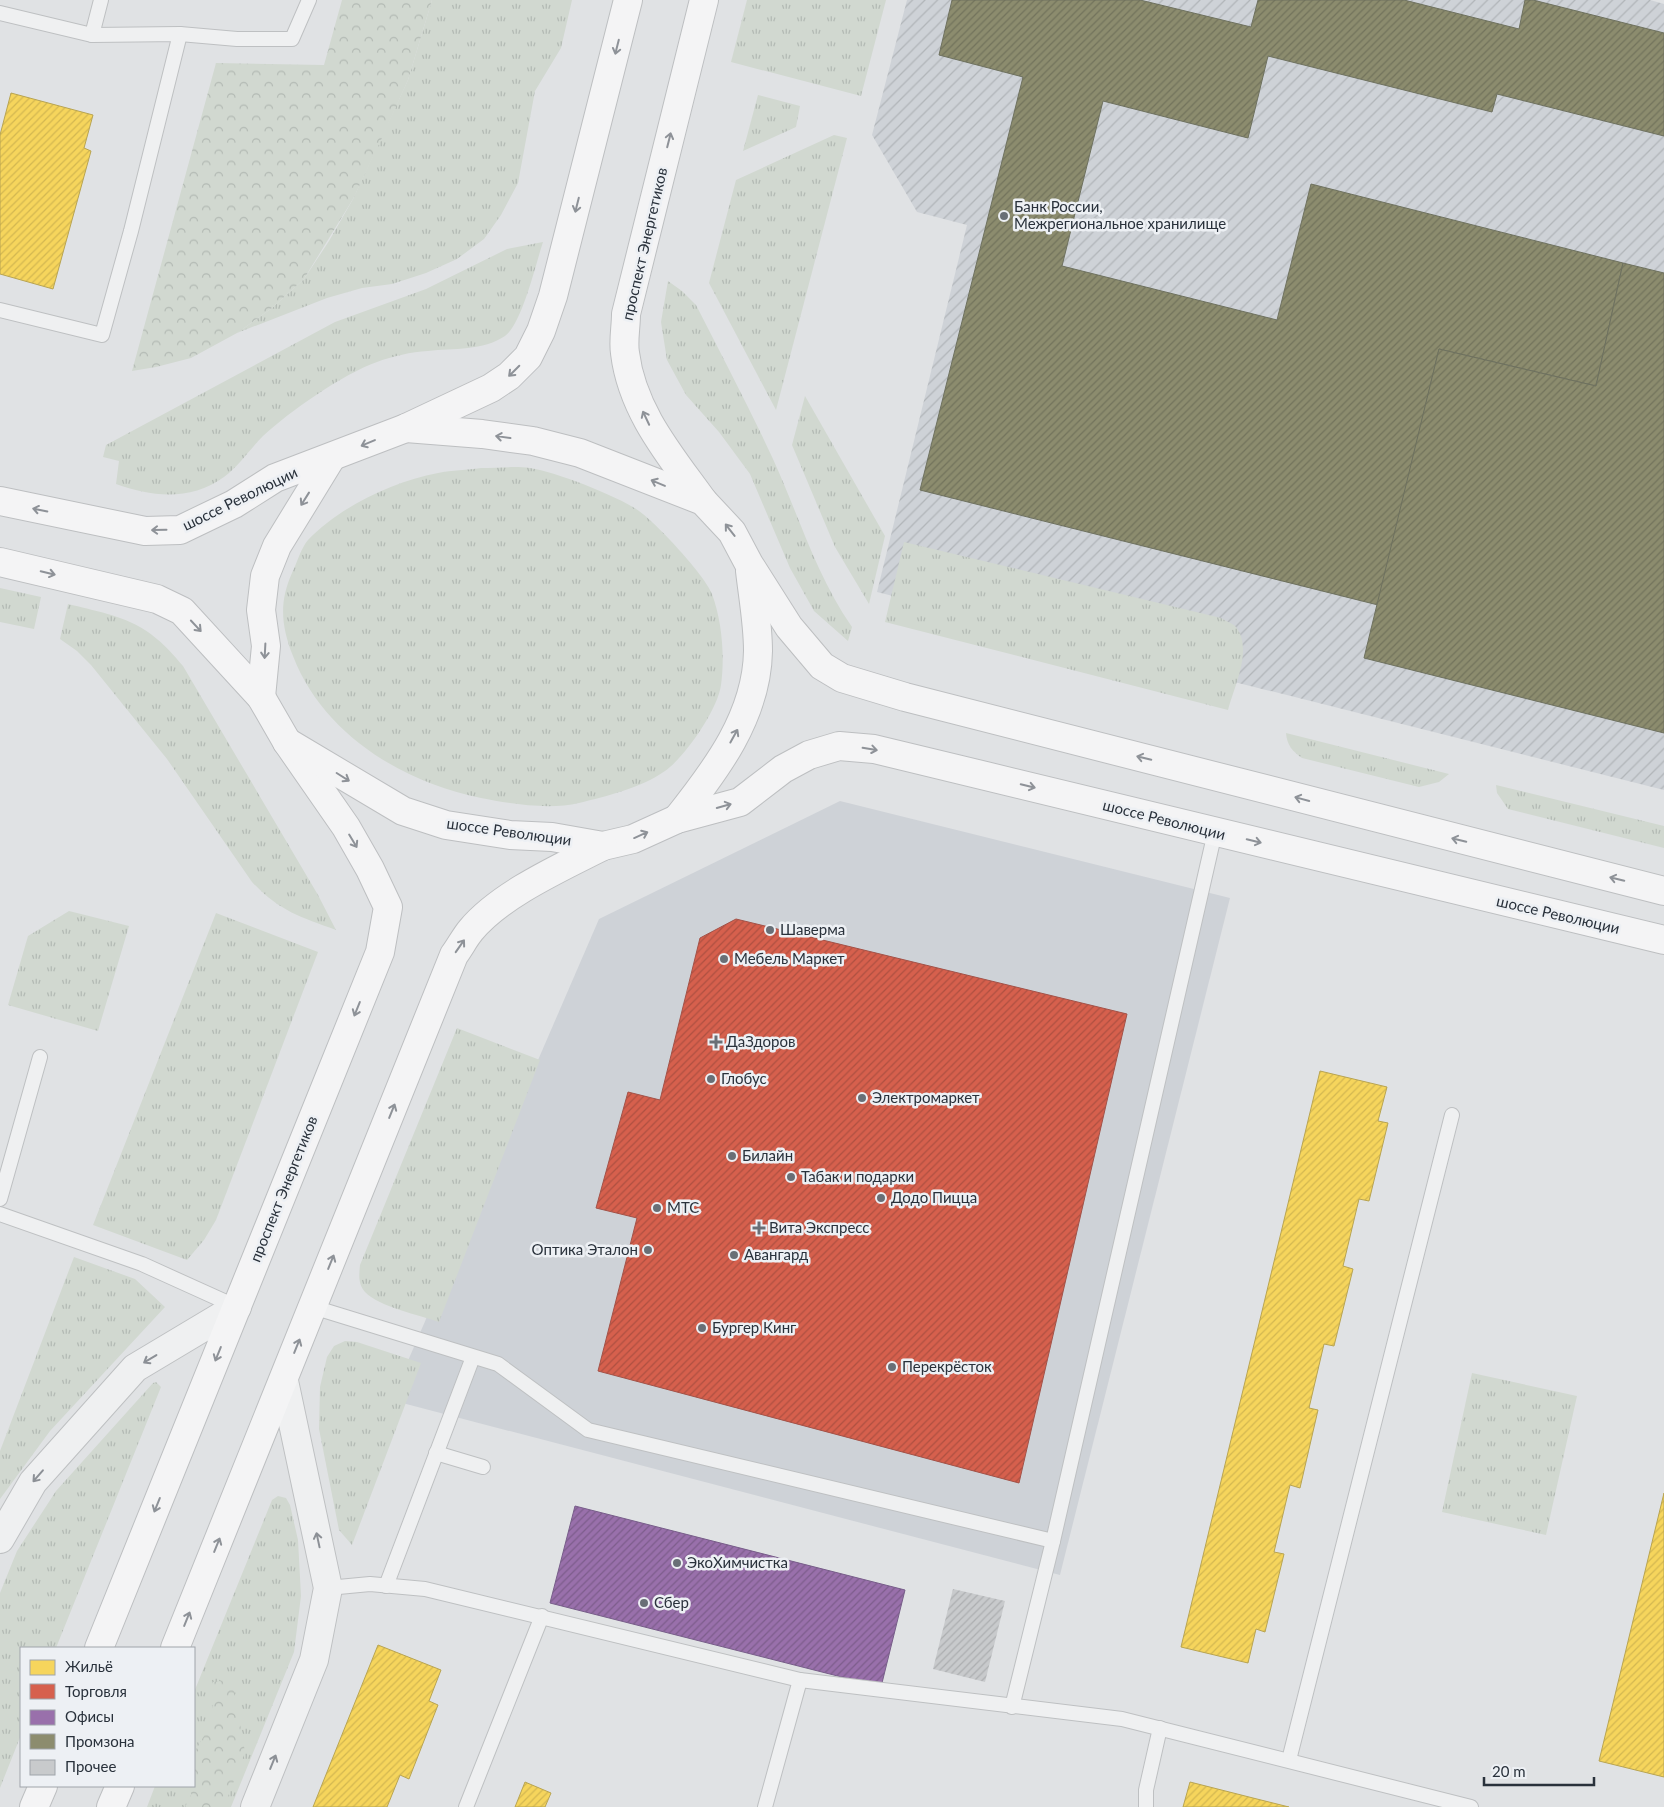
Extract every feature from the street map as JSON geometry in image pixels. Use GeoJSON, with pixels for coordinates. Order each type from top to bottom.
{"type":"FeatureCollection","features":[{"type":"Feature","properties":{"kind":"main road"},"geometry":{"type":"LineString","coordinates":[[406,428],[491,388],[509,376],[528,357],[541,331],[553,296],[628,0]]}},
{"type":"Feature","properties":{"kind":"main road","name":"проспект Энергетиков"},"geometry":{"type":"LineString","coordinates":[[703,501],[652,430],[632,388],[625,352],[626,314],[704,0]]}},
{"type":"Feature","properties":{"kind":"main road","name":"шоссе Революции"},"geometry":{"type":"LineString","coordinates":[[0,501],[145,531],[180,530],[234,504],[276,478],[406,428],[482,434],[532,441],[580,453],[703,501],[732,532],[749,564],[789,627],[822,666],[842,678],[905,697],[1664,891]]}},
{"type":"Feature","properties":{"kind":"main road","name":"шоссе Революции"},"geometry":{"type":"LineString","coordinates":[[261,697],[266,646],[261,610],[265,576],[277,546],[331,458]]}},
{"type":"Feature","properties":{"kind":"main road","name":"шоссе Революции"},"geometry":{"type":"LineString","coordinates":[[0,562],[157,600],[182,611],[261,697],[287,742],[403,811],[446,825],[510,835],[552,836],[603,846],[633,839],[677,819],[740,802],[783,769],[809,755],[839,746],[874,749],[1664,940]]}},
{"type":"Feature","properties":{"kind":"main road","name":"шоссе Революции"},"geometry":{"type":"LineString","coordinates":[[677,819],[717,768],[741,724],[755,683],[758,650],[749,564]]}},
{"type":"Feature","properties":{"kind":"main road","name":"проспект Энергетиков"},"geometry":{"type":"LineString","coordinates":[[99,1647],[380,952],[388,907],[370,869],[346,827],[287,742]]}},
{"type":"Feature","properties":{"kind":"main road"},"geometry":{"type":"LineString","coordinates":[[175,1647],[454,955],[472,929],[493,909],[543,877],[603,846]]}},
{"type":"Feature","properties":{"kind":"main road"},"geometry":{"type":"LineString","coordinates":[[34,1807],[43,1787]]}},
{"type":"Feature","properties":{"kind":"main road"},"geometry":{"type":"LineString","coordinates":[[111,1807],[120,1787]]}},
{"type":"Feature","properties":{"kind":"street"},"geometry":{"type":"LineString","coordinates":[[0,1538],[33,1482],[135,1368],[237,1307]]}},
{"type":"Feature","properties":{"kind":"street"},"geometry":{"type":"LineString","coordinates":[[255,1807],[314,1660],[328,1588],[284,1381]]}},
{"type":"Feature","properties":{"kind":"lane"},"geometry":{"type":"LineString","coordinates":[[92,35],[102,0]]}},
{"type":"Feature","properties":{"kind":"lane"},"geometry":{"type":"LineString","coordinates":[[0,13],[92,35],[180,34],[237,40],[292,39],[308,0]]}},
{"type":"Feature","properties":{"kind":"lane"},"geometry":{"type":"LineString","coordinates":[[0,310],[102,335],[131,231],[180,34]]}},
{"type":"Feature","properties":{"kind":"lane"},"geometry":{"type":"LineString","coordinates":[[1012,1707],[1053,1541],[1215,832]]}},
{"type":"Feature","properties":{"kind":"lane"},"geometry":{"type":"LineString","coordinates":[[0,1199],[40,1056]]}},
{"type":"Feature","properties":{"kind":"lane"},"geometry":{"type":"LineString","coordinates":[[1289,1760],[1452,1115]]}},
{"type":"Feature","properties":{"kind":"lane"},"geometry":{"type":"LineString","coordinates":[[0,1214],[142,1264],[237,1307]]}},
{"type":"Feature","properties":{"kind":"lane"},"geometry":{"type":"LineString","coordinates":[[313,1307],[498,1364],[588,1430],[1053,1541]]}},
{"type":"Feature","properties":{"kind":"lane"},"geometry":{"type":"LineString","coordinates":[[386,1586],[473,1357]]}},
{"type":"Feature","properties":{"kind":"lane"},"geometry":{"type":"LineString","coordinates":[[436,1453],[483,1467]]}},
{"type":"Feature","properties":{"kind":"lane"},"geometry":{"type":"LineString","coordinates":[[328,1588],[370,1584],[425,1589],[800,1680],[1122,1719],[1471,1807]]}},
{"type":"Feature","properties":{"kind":"lane"},"geometry":{"type":"LineString","coordinates":[[466,1807],[542,1616]]}},
{"type":"Feature","properties":{"kind":"lane"},"geometry":{"type":"LineString","coordinates":[[765,1807],[800,1680]]}},
{"type":"Feature","properties":{"kind":"lane"},"geometry":{"type":"LineString","coordinates":[[1146,1807],[1146,1790],[1160,1728]]}},
{"type":"Feature","properties":{"kind":"shaded area"},"geometry":{"type":"Polygon","coordinates":[[[907,0],[1650,0],[1664,4],[1664,790],[877,592],[967,225],[917,212],[872,135],[907,0]]]}},
{"type":"Feature","properties":{"kind":"shaded area"},"geometry":{"type":"Polygon","coordinates":[[[840,801],[1230,898],[1060,1575],[391,1400],[599,919],[840,801]]]}},
{"type":"Feature","properties":{"kind":"green space"},"geometry":{"type":"Polygon","coordinates":[[[342,0],[432,0],[408,80],[353,199],[304,279],[272,308],[237,333],[191,358],[132,371],[216,63],[324,65],[342,0]]]}},
{"type":"Feature","properties":{"kind":"green space"},"geometry":{"type":"Polygon","coordinates":[[[432,0],[572,0],[561,48],[535,91],[518,183],[501,215],[484,239],[457,259],[426,273],[392,284],[362,288],[327,298],[237,333],[272,308],[304,279],[329,241],[353,199],[408,80],[432,0]]]}},
{"type":"Feature","properties":{"kind":"green space"},"geometry":{"type":"Polygon","coordinates":[[[747,0],[886,0],[861,96],[731,62],[747,0]]]}},
{"type":"Feature","properties":{"kind":"green space"},"geometry":{"type":"Polygon","coordinates":[[[758,95],[800,106],[796,127],[743,151],[758,95]]]}},
{"type":"Feature","properties":{"kind":"green space"},"geometry":{"type":"Polygon","coordinates":[[[834,135],[847,138],[776,410],[709,283],[736,180],[834,135]]]}},
{"type":"Feature","properties":{"kind":"green space"},"geometry":{"type":"Polygon","coordinates":[[[543,242],[523,307],[505,336],[478,347],[409,353],[396,356],[349,375],[287,416],[263,436],[240,463],[224,477],[198,490],[185,493],[157,494],[116,484],[119,461],[103,457],[106,445],[335,322],[426,289],[507,249],[543,242]]]}},
{"type":"Feature","properties":{"kind":"green space"},"geometry":{"type":"Polygon","coordinates":[[[668,281],[682,291],[696,305],[745,401],[773,459],[818,566],[839,607],[852,627],[848,641],[814,611],[790,568],[750,474],[719,432],[686,395],[667,360],[661,322],[668,281]]]}},
{"type":"Feature","properties":{"kind":"green space"},"geometry":{"type":"Polygon","coordinates":[[[805,396],[885,536],[869,604],[835,547],[792,445],[805,396]]]}},
{"type":"Feature","properties":{"kind":"green space"},"geometry":{"type":"Polygon","coordinates":[[[518,467],[541,470],[586,485],[629,505],[647,517],[668,538],[708,585],[715,604],[722,639],[722,674],[719,695],[714,707],[691,744],[673,764],[656,777],[635,787],[612,794],[579,803],[555,806],[505,802],[451,791],[395,767],[369,750],[345,731],[324,709],[306,684],[289,645],[284,624],[283,604],[288,584],[301,551],[308,540],[336,516],[385,489],[438,473],[481,468],[518,467]]]}},
{"type":"Feature","properties":{"kind":"green space"},"geometry":{"type":"Polygon","coordinates":[[[904,542],[1221,618],[1235,626],[1243,645],[1241,667],[1228,710],[885,622],[904,542]]]}},
{"type":"Feature","properties":{"kind":"green space"},"geometry":{"type":"Polygon","coordinates":[[[0,588],[41,597],[34,629],[0,622],[0,588]]]}},
{"type":"Feature","properties":{"kind":"green space"},"geometry":{"type":"Polygon","coordinates":[[[68,604],[119,617],[145,630],[170,651],[183,666],[318,895],[336,930],[301,917],[281,907],[252,882],[167,759],[91,665],[77,651],[60,639],[68,604]]]}},
{"type":"Feature","properties":{"kind":"green space"},"geometry":{"type":"Polygon","coordinates":[[[1286,733],[1449,774],[1439,782],[1419,787],[1302,758],[1291,747],[1286,733]]]}},
{"type":"Feature","properties":{"kind":"green space"},"geometry":{"type":"Polygon","coordinates":[[[1496,785],[1664,826],[1664,848],[1508,809],[1497,793],[1496,785]]]}},
{"type":"Feature","properties":{"kind":"green space"},"geometry":{"type":"Polygon","coordinates":[[[69,911],[129,926],[98,1031],[8,1005],[28,936],[69,911]]]}},
{"type":"Feature","properties":{"kind":"green space"},"geometry":{"type":"Polygon","coordinates":[[[216,913],[318,952],[216,1220],[204,1240],[187,1260],[93,1225],[216,913]]]}},
{"type":"Feature","properties":{"kind":"green space"},"geometry":{"type":"Polygon","coordinates":[[[457,1028],[540,1060],[439,1322],[390,1306],[371,1297],[361,1286],[359,1272],[360,1265],[457,1028]]]}},
{"type":"Feature","properties":{"kind":"green space"},"geometry":{"type":"Polygon","coordinates":[[[74,1257],[135,1279],[165,1307],[50,1431],[0,1499],[0,1451],[74,1257]]]}},
{"type":"Feature","properties":{"kind":"green space"},"geometry":{"type":"Polygon","coordinates":[[[345,1341],[357,1342],[421,1363],[352,1545],[339,1530],[319,1429],[320,1387],[327,1357],[334,1346],[345,1341]]]}},
{"type":"Feature","properties":{"kind":"green space"},"geometry":{"type":"Polygon","coordinates":[[[1472,1373],[1577,1396],[1546,1535],[1442,1512],[1472,1373]]]}},
{"type":"Feature","properties":{"kind":"green space"},"geometry":{"type":"Polygon","coordinates":[[[156,1382],[161,1387],[56,1647],[20,1647],[20,1738],[0,1788],[0,1593],[17,1551],[56,1491],[153,1383],[156,1382]]]}},
{"type":"Feature","properties":{"kind":"green space"},"geometry":{"type":"Polygon","coordinates":[[[278,1496],[286,1498],[290,1505],[298,1540],[301,1596],[294,1652],[231,1807],[147,1807],[155,1787],[195,1787],[195,1690],[272,1500],[278,1496]]]}},
{"type":"Feature","properties":{"kind":"green space"},"geometry":{"type":"Polygon","coordinates":[[[232,1679],[245,1752],[224,1807],[185,1807],[191,1795],[191,1787],[195,1787],[195,1751],[212,1722],[213,1682],[232,1679]]]}},
{"type":"Feature","properties":{"kind":"building: Жильё"},"geometry":{"type":"Polygon","coordinates":[[[11,93],[93,115],[84,148],[91,151],[53,289],[0,274],[0,135],[11,93]]]}},
{"type":"Feature","properties":{"kind":"building: Жильё"},"geometry":{"type":"Polygon","coordinates":[[[1320,1071],[1387,1087],[1378,1121],[1388,1123],[1369,1201],[1359,1199],[1343,1266],[1353,1269],[1334,1346],[1324,1344],[1309,1408],[1318,1410],[1300,1488],[1290,1485],[1274,1552],[1284,1554],[1265,1632],[1256,1629],[1248,1663],[1181,1647],[1320,1071]]]}},
{"type":"Feature","properties":{"kind":"building: Жильё"},"geometry":{"type":"Polygon","coordinates":[[[1664,1493],[1664,1777],[1599,1761],[1664,1493]]]}},
{"type":"Feature","properties":{"kind":"building: Жильё"},"geometry":{"type":"Polygon","coordinates":[[[378,1645],[441,1670],[429,1701],[438,1705],[409,1779],[400,1775],[387,1807],[313,1807],[378,1645]]]}},
{"type":"Feature","properties":{"kind":"building: Жильё"},"geometry":{"type":"Polygon","coordinates":[[[525,1782],[551,1793],[545,1807],[515,1807],[525,1782]]]}},
{"type":"Feature","properties":{"kind":"building: Жильё"},"geometry":{"type":"Polygon","coordinates":[[[1190,1782],[1253,1798],[1289,1807],[1183,1807],[1190,1782]]]}},
{"type":"Feature","properties":{"kind":"building: Торговля"},"geometry":{"type":"Polygon","coordinates":[[[736,919],[1127,1014],[1019,1483],[598,1371],[637,1218],[596,1208],[628,1092],[660,1100],[700,938],[736,919]]]}},
{"type":"Feature","properties":{"kind":"building: Офисы"},"geometry":{"type":"Polygon","coordinates":[[[575,1506],[905,1590],[881,1687],[550,1603],[575,1506]]]}},
{"type":"Feature","properties":{"kind":"building: Промзона"},"geometry":{"type":"Polygon","coordinates":[[[952,0],[1140,0],[1251,27],[1258,0],[1404,0],[1519,29],[1525,0],[1533,0],[1664,33],[1664,136],[1497,94],[1492,112],[1268,56],[1248,138],[1103,101],[1062,266],[1277,320],[1311,184],[1623,263],[1596,386],[1439,349],[1378,605],[920,490],[1023,77],[939,55],[952,0]]]}},
{"type":"Feature","properties":{"kind":"building: Промзона"},"geometry":{"type":"Polygon","coordinates":[[[1623,263],[1664,273],[1664,733],[1364,658],[1439,349],[1596,386],[1623,263]]]}},
{"type":"Feature","properties":{"kind":"building: Прочее"},"geometry":{"type":"Polygon","coordinates":[[[953,1589],[1005,1601],[985,1682],[933,1669],[953,1589]]]}},
{"type":"Feature","properties":{"kind":"place","name":"Банк России, Межрегиональное хранилище"},"geometry":{"type":"Point","coordinates":[1004,216]}},
{"type":"Feature","properties":{"kind":"place","name":"Шаверма"},"geometry":{"type":"Point","coordinates":[770,930]}},
{"type":"Feature","properties":{"kind":"place","name":"Мебель Маркет"},"geometry":{"type":"Point","coordinates":[724,959]}},
{"type":"Feature","properties":{"kind":"place","name":"ДаЗдоров"},"geometry":{"type":"Point","coordinates":[716,1042]}},
{"type":"Feature","properties":{"kind":"place","name":"Глобус"},"geometry":{"type":"Point","coordinates":[711,1079]}},
{"type":"Feature","properties":{"kind":"place","name":"Электромаркет"},"geometry":{"type":"Point","coordinates":[862,1098]}},
{"type":"Feature","properties":{"kind":"place","name":"Билайн"},"geometry":{"type":"Point","coordinates":[732,1156]}},
{"type":"Feature","properties":{"kind":"place","name":"Табак и подарки"},"geometry":{"type":"Point","coordinates":[791,1177]}},
{"type":"Feature","properties":{"kind":"place","name":"Додо Пицца"},"geometry":{"type":"Point","coordinates":[881,1198]}},
{"type":"Feature","properties":{"kind":"place","name":"МТС"},"geometry":{"type":"Point","coordinates":[657,1208]}},
{"type":"Feature","properties":{"kind":"place","name":"Вита Экспресс"},"geometry":{"type":"Point","coordinates":[759,1228]}},
{"type":"Feature","properties":{"kind":"place","name":"Оптика Эталон"},"geometry":{"type":"Point","coordinates":[648,1250]}},
{"type":"Feature","properties":{"kind":"place","name":"Авангард"},"geometry":{"type":"Point","coordinates":[734,1255]}},
{"type":"Feature","properties":{"kind":"place","name":"Бургер Кинг"},"geometry":{"type":"Point","coordinates":[702,1328]}},
{"type":"Feature","properties":{"kind":"place","name":"Перекрёсток"},"geometry":{"type":"Point","coordinates":[892,1367]}},
{"type":"Feature","properties":{"kind":"place","name":"ЭкоХимчистка"},"geometry":{"type":"Point","coordinates":[677,1563]}},
{"type":"Feature","properties":{"kind":"place","name":"Сбер"},"geometry":{"type":"Point","coordinates":[644,1603]}}]}
